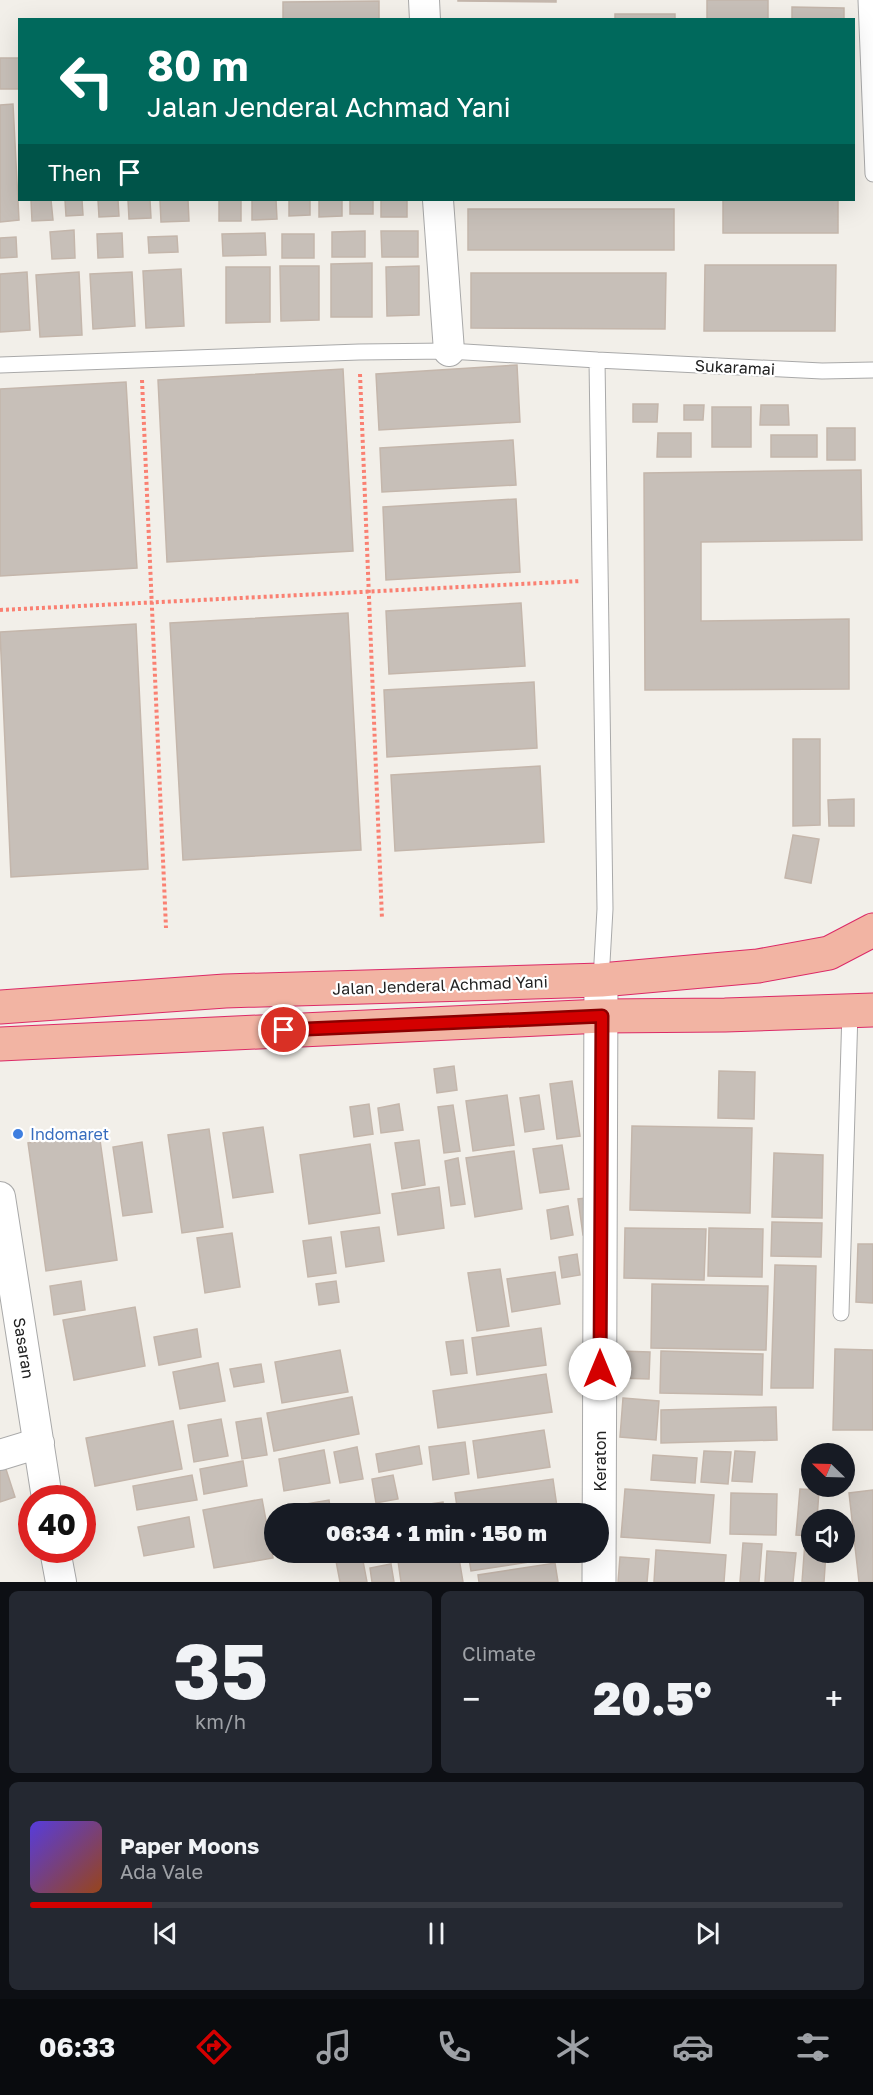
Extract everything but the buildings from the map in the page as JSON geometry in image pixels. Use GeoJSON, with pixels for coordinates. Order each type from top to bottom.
{"type":"FeatureCollection","features":[{"type":"Feature","properties":{"kind":"highway","name":"Jalan Jenderal Achmad Yani"},"geometry":{"type":"LineString","coordinates":[[0,1007],[225,991],[601,980],[758,966],[798,959],[829,953],[873,930]]}},
{"type":"Feature","properties":{"kind":"highway"},"geometry":{"type":"LineString","coordinates":[[0,1044],[602,1016],[862,1011]]}},
{"type":"Feature","properties":{"kind":"street"},"geometry":{"type":"LineString","coordinates":[[424,0],[425,18]]}},
{"type":"Feature","properties":{"kind":"street"},"geometry":{"type":"LineString","coordinates":[[438,201],[449,351]]}},
{"type":"Feature","properties":{"kind":"street","name":"Keraton"},"geometry":{"type":"LineString","coordinates":[[599,1582],[601,980]]}},
{"type":"Feature","properties":{"kind":"street","name":"Sasaran"},"geometry":{"type":"LineString","coordinates":[[0,1197],[45,1485]]}},
{"type":"Feature","properties":{"kind":"street"},"geometry":{"type":"LineString","coordinates":[[0,1455],[39,1443]]}},
{"type":"Feature","properties":{"kind":"street"},"geometry":{"type":"LineString","coordinates":[[57,1563],[60,1582]]}},
{"type":"Feature","properties":{"kind":"lane"},"geometry":{"type":"LineString","coordinates":[[866,0],[873,174]]}},
{"type":"Feature","properties":{"kind":"lane","name":"Sukaramai"},"geometry":{"type":"LineString","coordinates":[[0,365],[359,352],[449,351],[822,372],[873,370]]}},
{"type":"Feature","properties":{"kind":"lane"},"geometry":{"type":"LineString","coordinates":[[597,360],[605,909],[601,980]]}},
{"type":"Feature","properties":{"kind":"lane"},"geometry":{"type":"LineString","coordinates":[[841,1312],[862,1011]]}},
{"type":"Feature","properties":{"kind":"path"},"geometry":{"type":"LineString","coordinates":[[359,352],[382,919]]}},
{"type":"Feature","properties":{"kind":"path"},"geometry":{"type":"LineString","coordinates":[[141,360],[166,928]]}},
{"type":"Feature","properties":{"kind":"path"},"geometry":{"type":"LineString","coordinates":[[0,610],[601,580]]}},
{"type":"Feature","properties":{"kind":"place","name":"Indomaret"},"geometry":{"type":"Point","coordinates":[18,1134]}},
{"type":"Feature","properties":{"kind":"route"},"geometry":{"type":"LineString","coordinates":[[284,1030],[602,1016],[600,1369]]}}]}
